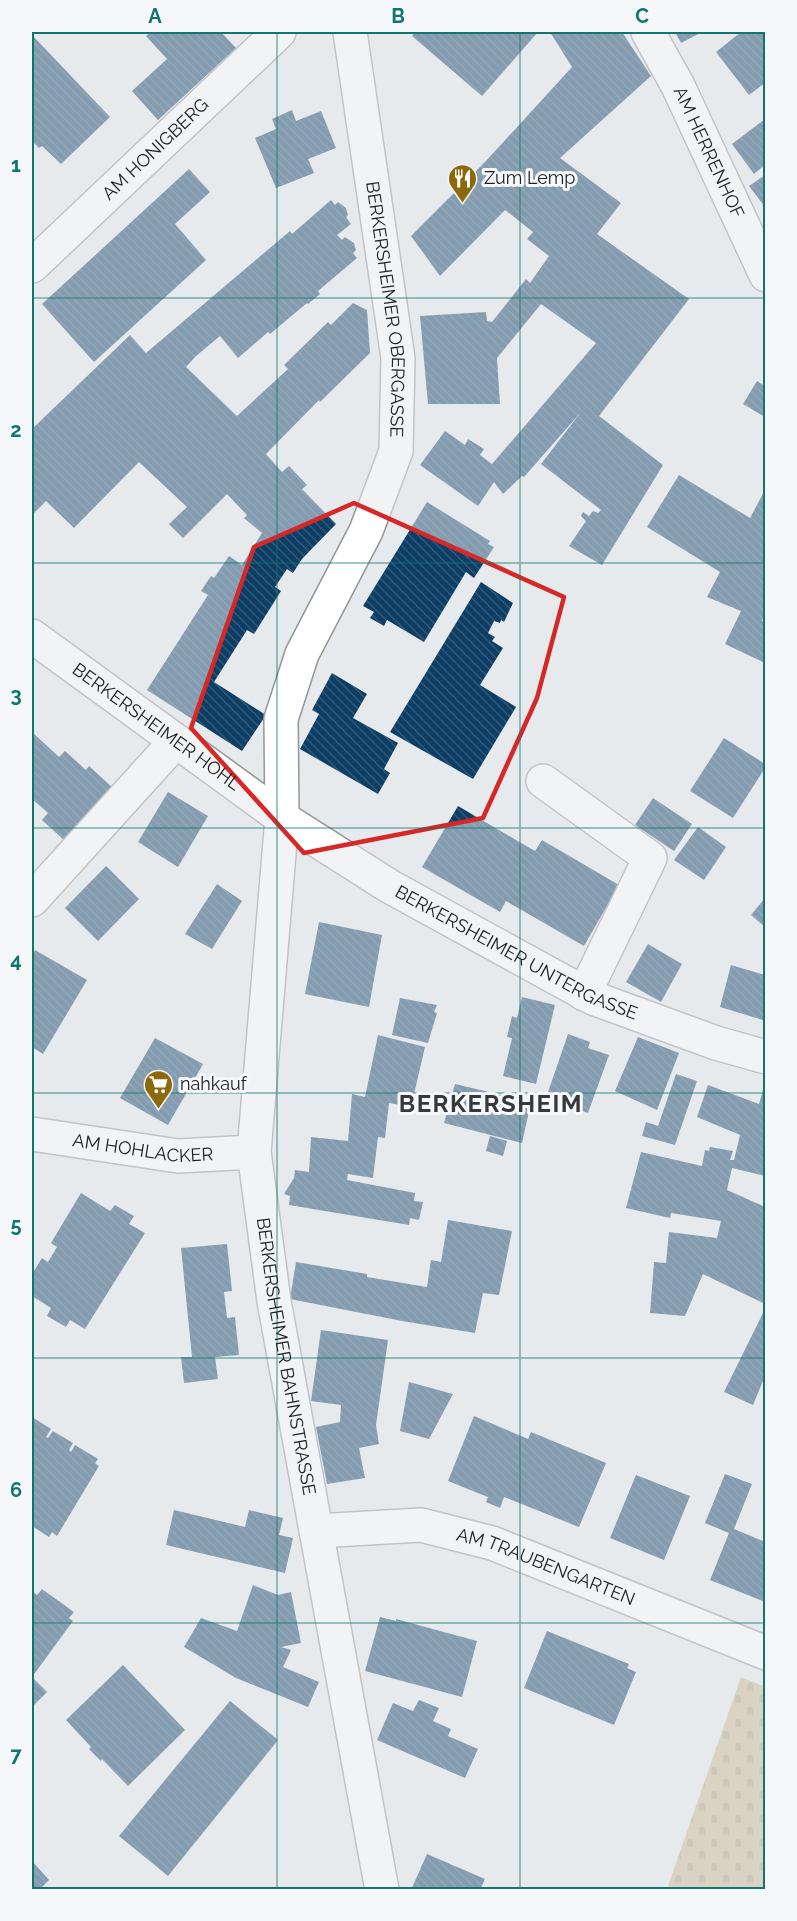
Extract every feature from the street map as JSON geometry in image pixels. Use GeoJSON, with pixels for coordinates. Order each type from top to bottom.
{"type":"FeatureCollection","features":[{"type":"Feature","properties":{"kind":"street","name":"AM HONIGBERG"},"geometry":{"type":"LineString","coordinates":[[32,266],[279,32]]}},
{"type":"Feature","properties":{"kind":"street","name":"BERKERSHEIMER OBERGASSE"},"geometry":{"type":"LineString","coordinates":[[282,818],[281,719],[302,654],[366,531],[396,451],[398,358],[350,32]]}},
{"type":"Feature","properties":{"kind":"street","name":"AM HERRENHOF"},"geometry":{"type":"LineString","coordinates":[[648,32],[678,86],[765,275]]}},
{"type":"Feature","properties":{"kind":"street","name":"BERKERSHEIMER HOHL"},"geometry":{"type":"LineString","coordinates":[[32,636],[282,818]]}},
{"type":"Feature","properties":{"kind":"street"},"geometry":{"type":"LineString","coordinates":[[32,900],[176,741]]}},
{"type":"Feature","properties":{"kind":"street"},"geometry":{"type":"LineString","coordinates":[[543,781],[650,858],[584,994]]}},
{"type":"Feature","properties":{"kind":"street","name":"BERKERSHEIMER UNTERGASSE"},"geometry":{"type":"LineString","coordinates":[[282,818],[389,886],[584,994],[716,1044],[765,1057]]}},
{"type":"Feature","properties":{"kind":"street","name":"BERKERSHEIMER BAHNSTRASSE"},"geometry":{"type":"LineString","coordinates":[[282,818],[255,1152],[274,1301],[382,1890]]}},
{"type":"Feature","properties":{"kind":"street","name":"AM HOHLACKER"},"geometry":{"type":"LineString","coordinates":[[32,1134],[178,1156],[255,1152]]}},
{"type":"Feature","properties":{"kind":"street","name":"AM TRAUBENGARTEN"},"geometry":{"type":"LineString","coordinates":[[316,1531],[421,1525],[492,1543],[765,1653]]}},
{"type":"Feature","properties":{"kind":"highlighted area"},"geometry":{"type":"Polygon","coordinates":[[[354,503],[564,597],[537,698],[483,818],[304,853],[191,728],[254,547],[354,503]]]}},
{"type":"Feature","properties":{"kind":"green space"},"geometry":{"type":"Polygon","coordinates":[[[741,1677],[765,1687],[765,1889],[667,1889],[741,1677]]]}},
{"type":"Feature","properties":{"kind":"building"},"geometry":{"type":"Polygon","coordinates":[[[151,32],[221,32],[236,48],[158,120],[132,91],[167,59],[146,36],[151,32]]]}},
{"type":"Feature","properties":{"kind":"building"},"geometry":{"type":"Polygon","coordinates":[[[415,32],[538,32],[482,96],[412,36],[415,32]]]}},
{"type":"Feature","properties":{"kind":"building"},"geometry":{"type":"Polygon","coordinates":[[[550,32],[622,32],[651,76],[560,158],[621,203],[597,234],[689,299],[599,416],[663,465],[602,565],[569,546],[586,521],[581,516],[583,512],[589,516],[593,511],[598,513],[601,510],[541,464],[581,412],[524,477],[522,476],[503,494],[494,482],[478,506],[420,465],[445,431],[465,445],[468,439],[484,449],[480,455],[492,464],[596,343],[541,304],[497,358],[500,404],[428,404],[420,316],[486,312],[487,321],[492,322],[526,279],[530,283],[549,256],[527,239],[533,232],[505,210],[440,276],[411,236],[485,162],[572,67],[550,32]]]}},
{"type":"Feature","properties":{"kind":"building"},"geometry":{"type":"Polygon","coordinates":[[[675,32],[702,32],[681,43],[675,32]]]}},
{"type":"Feature","properties":{"kind":"building"},"geometry":{"type":"Polygon","coordinates":[[[741,32],[765,32],[765,83],[749,95],[716,52],[741,32]]]}},
{"type":"Feature","properties":{"kind":"building"},"geometry":{"type":"Polygon","coordinates":[[[32,35],[110,117],[61,164],[42,146],[39,148],[32,141],[32,35]]]}},
{"type":"Feature","properties":{"kind":"building"},"geometry":{"type":"Polygon","coordinates":[[[292,110],[296,121],[321,111],[336,148],[308,159],[314,173],[276,188],[255,138],[276,129],[272,119],[292,110]]]}},
{"type":"Feature","properties":{"kind":"building"},"geometry":{"type":"Polygon","coordinates":[[[765,119],[765,165],[754,174],[732,144],[765,119]]]}},
{"type":"Feature","properties":{"kind":"building"},"geometry":{"type":"Polygon","coordinates":[[[189,169],[210,192],[175,224],[206,260],[94,362],[42,304],[189,169]]]}},
{"type":"Feature","properties":{"kind":"building"},"geometry":{"type":"Polygon","coordinates":[[[765,175],[765,207],[749,186],[765,175]]]}},
{"type":"Feature","properties":{"kind":"building"},"geometry":{"type":"Polygon","coordinates":[[[331,200],[335,205],[338,202],[346,208],[348,215],[346,217],[351,224],[337,235],[342,240],[345,237],[354,243],[356,250],[353,253],[357,258],[318,291],[320,294],[270,334],[268,332],[238,358],[220,336],[186,367],[237,416],[288,369],[284,365],[328,322],[331,325],[353,303],[367,310],[370,353],[320,402],[319,400],[266,454],[282,472],[289,466],[307,485],[302,489],[336,524],[302,559],[293,573],[287,569],[275,587],[281,591],[254,634],[247,630],[214,682],[266,715],[242,751],[147,690],[208,595],[201,591],[211,576],[214,578],[229,556],[242,565],[262,533],[244,518],[247,515],[227,494],[183,538],[169,524],[187,507],[139,462],[74,528],[46,501],[32,515],[32,429],[130,335],[146,353],[290,231],[292,234],[331,200]]]}},
{"type":"Feature","properties":{"kind":"building"},"geometry":{"type":"Polygon","coordinates":[[[757,381],[765,386],[765,417],[743,404],[757,381]]]}},
{"type":"Feature","properties":{"kind":"building"},"geometry":{"type":"Polygon","coordinates":[[[679,475],[750,518],[765,490],[765,613],[762,621],[765,622],[765,663],[725,644],[741,611],[707,597],[720,572],[647,527],[679,475]]]}},
{"type":"Feature","properties":{"kind":"building"},"geometry":{"type":"Polygon","coordinates":[[[427,502],[490,541],[488,544],[494,547],[474,578],[466,572],[424,642],[387,620],[384,626],[370,618],[374,612],[363,606],[427,502]]]}},
{"type":"Feature","properties":{"kind":"building"},"geometry":{"type":"Polygon","coordinates":[[[481,582],[513,603],[504,622],[494,621],[488,633],[495,637],[492,641],[503,648],[480,685],[516,707],[473,779],[390,732],[481,582]]]}},
{"type":"Feature","properties":{"kind":"building"},"geometry":{"type":"Polygon","coordinates":[[[332,673],[367,694],[353,718],[398,743],[384,769],[390,773],[378,794],[300,749],[319,714],[312,710],[332,673]]]}},
{"type":"Feature","properties":{"kind":"building"},"geometry":{"type":"Polygon","coordinates":[[[32,732],[59,757],[65,751],[86,770],[89,766],[113,788],[65,841],[42,820],[48,813],[32,799],[32,732]]]}},
{"type":"Feature","properties":{"kind":"building"},"geometry":{"type":"Polygon","coordinates":[[[724,738],[765,764],[765,768],[733,818],[690,791],[724,738]]]}},
{"type":"Feature","properties":{"kind":"building"},"geometry":{"type":"Polygon","coordinates":[[[168,792],[208,816],[178,867],[138,842],[168,792]]]}},
{"type":"Feature","properties":{"kind":"building"},"geometry":{"type":"Polygon","coordinates":[[[653,798],[692,824],[674,851],[635,825],[653,798]]]}},
{"type":"Feature","properties":{"kind":"building"},"geometry":{"type":"Polygon","coordinates":[[[458,806],[535,851],[542,840],[619,885],[584,946],[506,901],[500,912],[422,867],[458,806]]]}},
{"type":"Feature","properties":{"kind":"building"},"geometry":{"type":"Polygon","coordinates":[[[698,827],[726,847],[704,880],[674,860],[698,827]]]}},
{"type":"Feature","properties":{"kind":"building"},"geometry":{"type":"Polygon","coordinates":[[[106,866],[139,899],[98,941],[65,908],[106,866]]]}},
{"type":"Feature","properties":{"kind":"building"},"geometry":{"type":"Polygon","coordinates":[[[217,884],[242,901],[212,949],[185,934],[217,884]]]}},
{"type":"Feature","properties":{"kind":"building"},"geometry":{"type":"Polygon","coordinates":[[[765,898],[765,927],[751,915],[765,898]]]}},
{"type":"Feature","properties":{"kind":"building"},"geometry":{"type":"Polygon","coordinates":[[[319,922],[382,935],[369,1007],[305,994],[319,922]]]}},
{"type":"Feature","properties":{"kind":"building"},"geometry":{"type":"Polygon","coordinates":[[[648,944],[682,964],[661,1002],[626,982],[648,944]]]}},
{"type":"Feature","properties":{"kind":"building"},"geometry":{"type":"Polygon","coordinates":[[[35,950],[87,980],[43,1054],[32,1047],[32,957],[35,950]]]}},
{"type":"Feature","properties":{"kind":"building"},"geometry":{"type":"Polygon","coordinates":[[[731,965],[765,975],[765,1016],[763,1020],[720,1007],[731,965]]]}},
{"type":"Feature","properties":{"kind":"building"},"geometry":{"type":"Polygon","coordinates":[[[522,997],[555,1005],[536,1084],[503,1076],[512,1038],[507,1037],[512,1016],[517,1018],[522,997]]]}},
{"type":"Feature","properties":{"kind":"building"},"geometry":{"type":"Polygon","coordinates":[[[400,998],[437,1005],[434,1012],[437,1013],[428,1043],[392,1035],[400,998]]]}},
{"type":"Feature","properties":{"kind":"building"},"geometry":{"type":"Polygon","coordinates":[[[568,1034],[590,1042],[588,1048],[609,1055],[588,1113],[546,1098],[568,1034]]]}},
{"type":"Feature","properties":{"kind":"building"},"geometry":{"type":"Polygon","coordinates":[[[378,1035],[425,1047],[411,1107],[389,1103],[385,1138],[378,1137],[373,1178],[348,1174],[347,1180],[415,1193],[414,1201],[423,1202],[419,1220],[410,1218],[409,1225],[289,1205],[290,1196],[284,1194],[294,1178],[295,1170],[309,1172],[311,1137],[348,1141],[352,1094],[365,1097],[378,1035]]]}},
{"type":"Feature","properties":{"kind":"building"},"geometry":{"type":"Polygon","coordinates":[[[638,1037],[679,1053],[657,1110],[615,1091],[638,1037]]]}},
{"type":"Feature","properties":{"kind":"building"},"geometry":{"type":"Polygon","coordinates":[[[155,1038],[203,1064],[168,1125],[120,1098],[155,1038]]]}},
{"type":"Feature","properties":{"kind":"building"},"geometry":{"type":"Polygon","coordinates":[[[676,1074],[697,1081],[675,1145],[642,1136],[646,1122],[658,1126],[676,1074]]]}},
{"type":"Feature","properties":{"kind":"building"},"geometry":{"type":"Polygon","coordinates":[[[765,1083],[765,1176],[732,1168],[727,1190],[765,1207],[765,1304],[703,1274],[685,1316],[650,1313],[654,1262],[666,1263],[669,1232],[717,1238],[721,1221],[671,1213],[670,1218],[626,1208],[641,1152],[702,1166],[705,1150],[709,1151],[710,1147],[733,1151],[730,1160],[734,1160],[740,1135],[697,1117],[708,1085],[759,1104],[765,1083]]]}},
{"type":"Feature","properties":{"kind":"building"},"geometry":{"type":"Polygon","coordinates":[[[455,1084],[531,1102],[522,1143],[444,1123],[455,1084]]]}},
{"type":"Feature","properties":{"kind":"building"},"geometry":{"type":"Polygon","coordinates":[[[490,1136],[507,1141],[503,1156],[486,1151],[490,1136]]]}},
{"type":"Feature","properties":{"kind":"building"},"geometry":{"type":"Polygon","coordinates":[[[81,1193],[110,1211],[115,1205],[134,1216],[129,1224],[145,1233],[85,1329],[70,1320],[66,1327],[47,1316],[51,1308],[32,1296],[32,1274],[42,1258],[48,1262],[57,1247],[51,1243],[81,1193]]]}},
{"type":"Feature","properties":{"kind":"building"},"geometry":{"type":"Polygon","coordinates":[[[448,1220],[512,1231],[499,1295],[483,1293],[475,1333],[290,1299],[296,1262],[427,1287],[431,1260],[441,1262],[448,1220]]]}},
{"type":"Feature","properties":{"kind":"building"},"geometry":{"type":"Polygon","coordinates":[[[227,1244],[232,1291],[224,1292],[227,1318],[235,1317],[239,1355],[215,1357],[218,1379],[184,1383],[181,1357],[192,1357],[181,1248],[227,1244]]]}},
{"type":"Feature","properties":{"kind":"building"},"geometry":{"type":"Polygon","coordinates":[[[765,1309],[765,1376],[753,1405],[724,1392],[765,1309]]]}},
{"type":"Feature","properties":{"kind":"building"},"geometry":{"type":"Polygon","coordinates":[[[321,1330],[388,1340],[376,1425],[379,1444],[359,1448],[365,1478],[327,1484],[316,1427],[340,1422],[341,1405],[311,1401],[321,1330]]]}},
{"type":"Feature","properties":{"kind":"building"},"geometry":{"type":"Polygon","coordinates":[[[409,1382],[453,1394],[429,1439],[400,1431],[409,1382]]]}},
{"type":"Feature","properties":{"kind":"building"},"geometry":{"type":"Polygon","coordinates":[[[474,1416],[528,1439],[531,1432],[606,1463],[579,1527],[504,1497],[500,1508],[486,1502],[488,1497],[448,1481],[474,1416]]]}},
{"type":"Feature","properties":{"kind":"building"},"geometry":{"type":"Polygon","coordinates":[[[32,1417],[51,1429],[46,1437],[48,1438],[53,1431],[73,1443],[69,1450],[71,1452],[75,1445],[98,1459],[95,1463],[99,1466],[57,1536],[52,1532],[49,1537],[32,1526],[32,1417]]]}},
{"type":"Feature","properties":{"kind":"building"},"geometry":{"type":"Polygon","coordinates":[[[725,1474],[752,1484],[734,1529],[765,1542],[765,1602],[710,1580],[729,1533],[705,1523],[725,1474]]]}},
{"type":"Feature","properties":{"kind":"building"},"geometry":{"type":"Polygon","coordinates":[[[636,1475],[690,1496],[664,1560],[610,1538],[636,1475]]]}},
{"type":"Feature","properties":{"kind":"building"},"geometry":{"type":"Polygon","coordinates":[[[174,1510],[245,1527],[249,1510],[283,1518],[279,1535],[293,1538],[285,1573],[166,1545],[174,1510]]]}},
{"type":"Feature","properties":{"kind":"building"},"geometry":{"type":"Polygon","coordinates":[[[253,1585],[278,1595],[291,1592],[301,1643],[281,1647],[291,1650],[283,1667],[319,1682],[308,1707],[236,1678],[184,1647],[201,1618],[237,1631],[253,1585]]]}},
{"type":"Feature","properties":{"kind":"building"},"geometry":{"type":"Polygon","coordinates":[[[42,1589],[74,1612],[69,1618],[73,1621],[32,1677],[32,1591],[37,1595],[42,1589]]]}},
{"type":"Feature","properties":{"kind":"building"},"geometry":{"type":"Polygon","coordinates":[[[380,1617],[396,1621],[396,1619],[477,1641],[462,1697],[365,1671],[380,1617]]]}},
{"type":"Feature","properties":{"kind":"building"},"geometry":{"type":"Polygon","coordinates":[[[547,1631],[629,1664],[627,1668],[636,1672],[614,1725],[524,1688],[547,1631]]]}},
{"type":"Feature","properties":{"kind":"building"},"geometry":{"type":"Polygon","coordinates":[[[123,1665],[185,1730],[128,1786],[89,1749],[91,1747],[66,1720],[123,1665]]]}},
{"type":"Feature","properties":{"kind":"building"},"geometry":{"type":"Polygon","coordinates":[[[32,1677],[47,1692],[32,1707],[32,1677]]]}},
{"type":"Feature","properties":{"kind":"building"},"geometry":{"type":"Polygon","coordinates":[[[419,1700],[439,1708],[433,1721],[451,1729],[448,1736],[478,1749],[465,1778],[377,1740],[393,1703],[413,1711],[419,1700]]]}},
{"type":"Feature","properties":{"kind":"building"},"geometry":{"type":"Polygon","coordinates":[[[230,1701],[278,1740],[168,1876],[119,1836],[230,1701]]]}},
{"type":"Feature","properties":{"kind":"building"},"geometry":{"type":"Polygon","coordinates":[[[427,1854],[485,1879],[480,1890],[411,1890],[427,1854]]]}},
{"type":"Feature","properties":{"kind":"building"},"geometry":{"type":"Polygon","coordinates":[[[32,1861],[49,1880],[39,1890],[32,1890],[32,1861]]]}},
{"type":"Feature","properties":{"kind":"place","name":"Zum Lemp"},"geometry":{"type":"Point","coordinates":[463,204]}},
{"type":"Feature","properties":{"kind":"place","name":"nahkauf"},"geometry":{"type":"Point","coordinates":[159,1110]}},
{"type":"Feature","properties":{"kind":"district","name":"BERKERSHEIM"},"geometry":{"type":"Point","coordinates":[491,1104]}}]}
